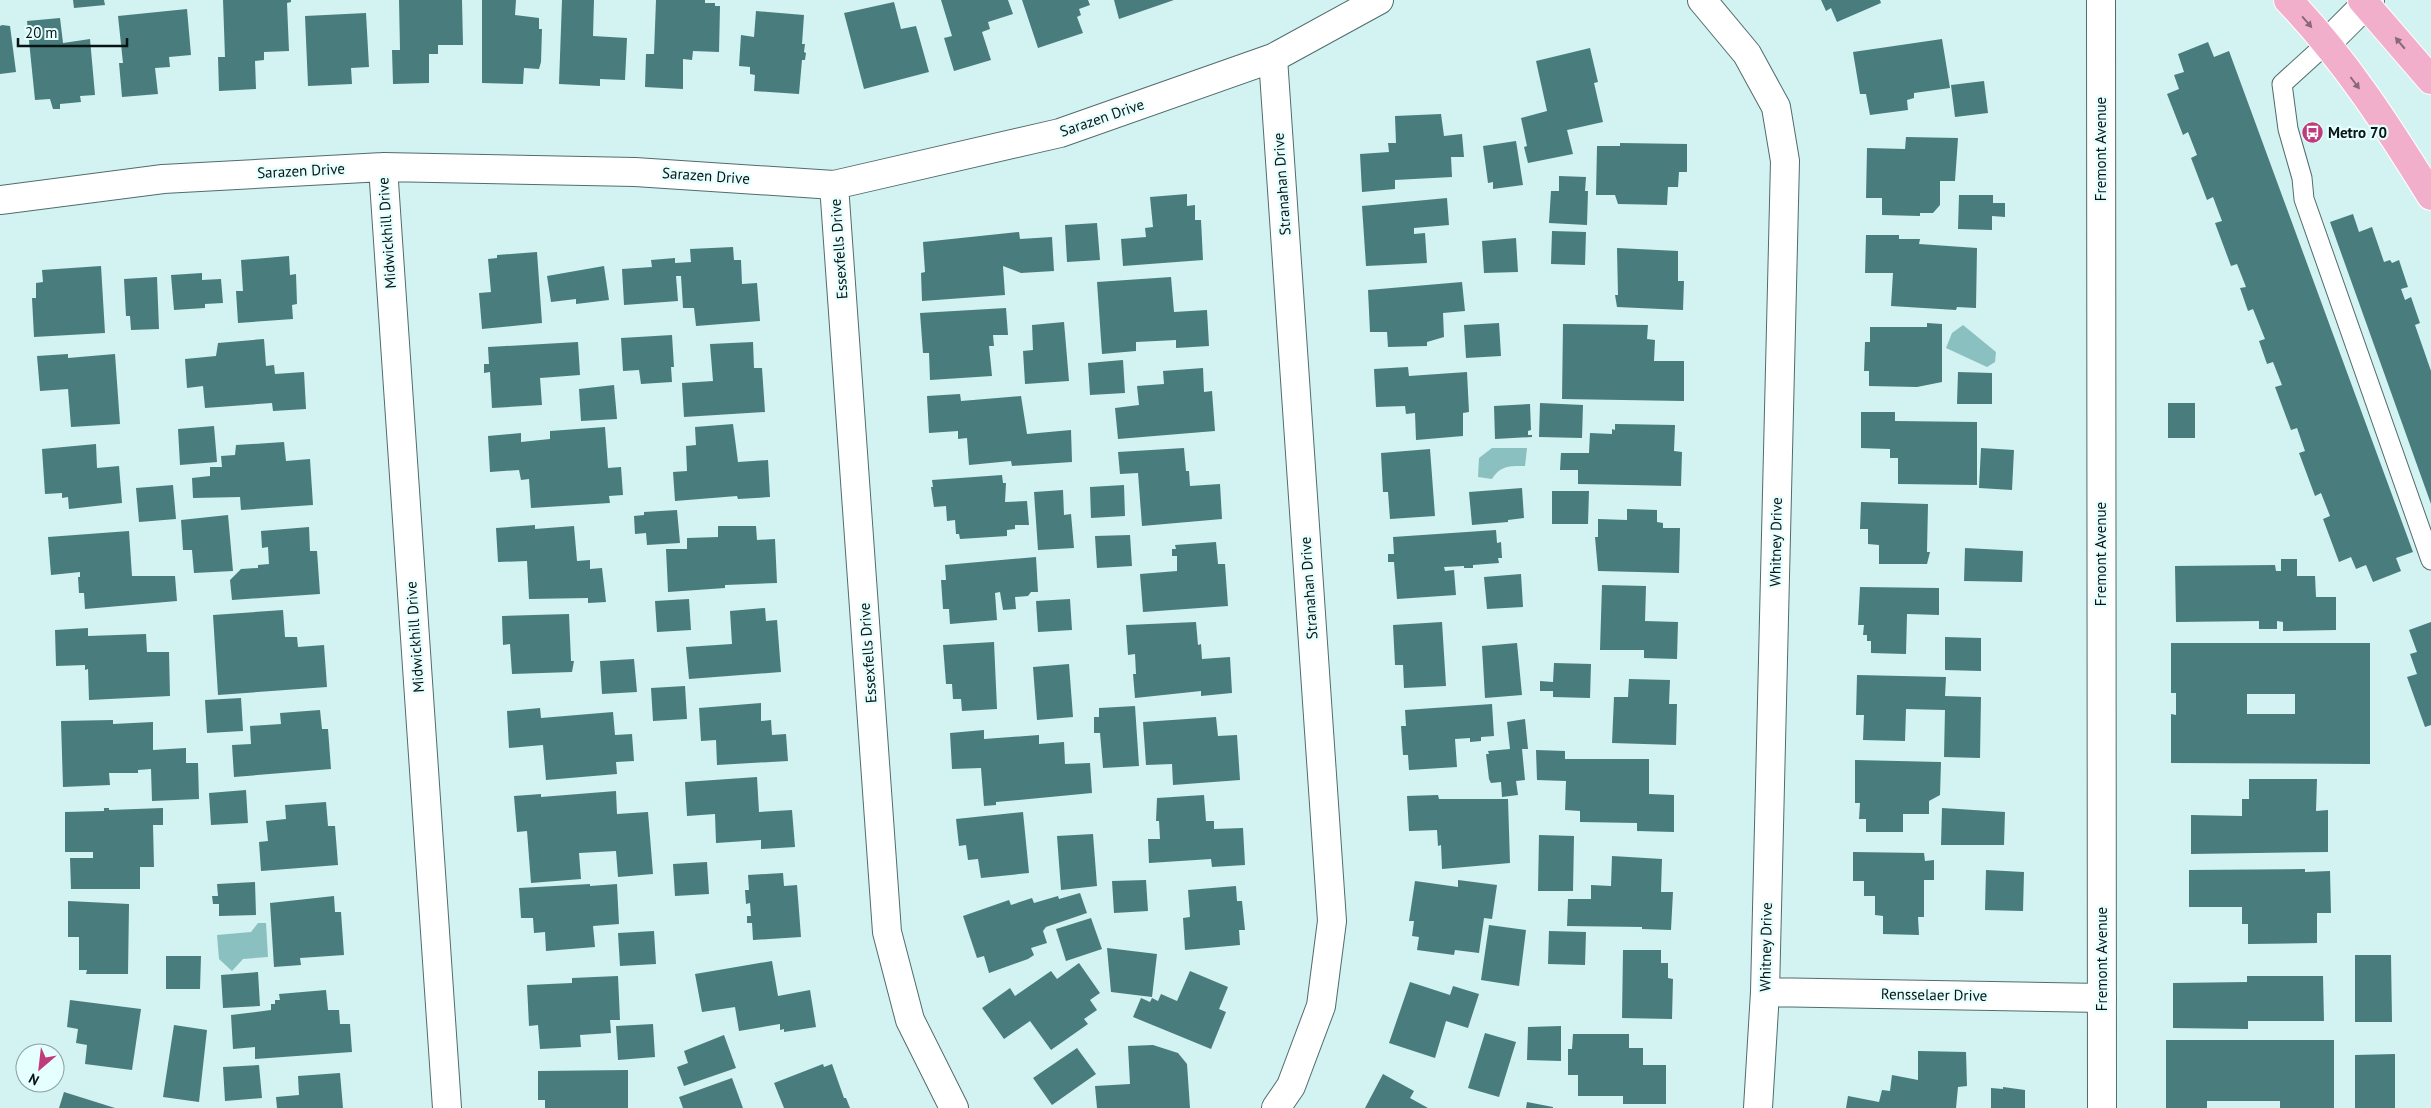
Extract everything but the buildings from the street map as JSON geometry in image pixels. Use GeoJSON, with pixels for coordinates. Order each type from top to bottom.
{"type":"FeatureCollection","features":[{"type":"Feature","properties":{"kind":"main road"},"geometry":{"type":"LineString","coordinates":[[2288,0],[2326,44],[2362,92],[2431,196]]}},
{"type":"Feature","properties":{"kind":"main road"},"geometry":{"type":"LineString","coordinates":[[2366,1],[2431,80]]}},
{"type":"Feature","properties":{"kind":"street","name":"Sarazen Drive"},"geometry":{"type":"LineString","coordinates":[[0,200],[163,179],[383,167],[635,172],[834,185],[1060,134],[1273,58],[1379,0]]}},
{"type":"Feature","properties":{"kind":"street","name":"Whitney Drive"},"geometry":{"type":"LineString","coordinates":[[1702,0],[1747,54],[1776,107],[1785,161],[1765,992],[1758,1108]]}},
{"type":"Feature","properties":{"kind":"street","name":"Fremont Avenue"},"geometry":{"type":"LineString","coordinates":[[2101,0],[2102,1108]]}},
{"type":"Feature","properties":{"kind":"street"},"geometry":{"type":"LineString","coordinates":[[2326,44],[2366,1]]}},
{"type":"Feature","properties":{"kind":"street","name":"Stranahan Drive"},"geometry":{"type":"LineString","coordinates":[[1273,58],[1332,921],[1321,1006],[1291,1086],[1276,1108]]}},
{"type":"Feature","properties":{"kind":"street","name":"Midwickhill Drive"},"geometry":{"type":"LineString","coordinates":[[383,167],[447,1108]]}},
{"type":"Feature","properties":{"kind":"street","name":"Essexfells Drive"},"geometry":{"type":"LineString","coordinates":[[834,185],[888,932],[910,1020],[954,1108]]}},
{"type":"Feature","properties":{"kind":"street","name":"Rensselaer Drive"},"geometry":{"type":"LineString","coordinates":[[1765,992],[2102,998]]}},
{"type":"Feature","properties":{"kind":"lane"},"geometry":{"type":"LineString","coordinates":[[2326,44],[2282,84],[2288,129],[2302,178],[2304,199],[2431,560]]}},
{"type":"Feature","properties":{"kind":"water"},"geometry":{"type":"Polygon","coordinates":[[[1963,325],[1996,352],[1995,362],[1987,367],[1946,348],[1952,333],[1963,325]]]}},
{"type":"Feature","properties":{"kind":"water"},"geometry":{"type":"Polygon","coordinates":[[[1492,448],[1527,448],[1525,466],[1510,466],[1502,469],[1492,479],[1478,477],[1479,458],[1492,448]]]}},
{"type":"Feature","properties":{"kind":"water"},"geometry":{"type":"Polygon","coordinates":[[[258,923],[266,923],[268,957],[243,959],[232,971],[219,959],[217,935],[251,932],[258,923]]]}},
{"type":"Feature","properties":{"kind":"place","name":"Metro 70"},"geometry":{"type":"Point","coordinates":[2312,133]}}]}
